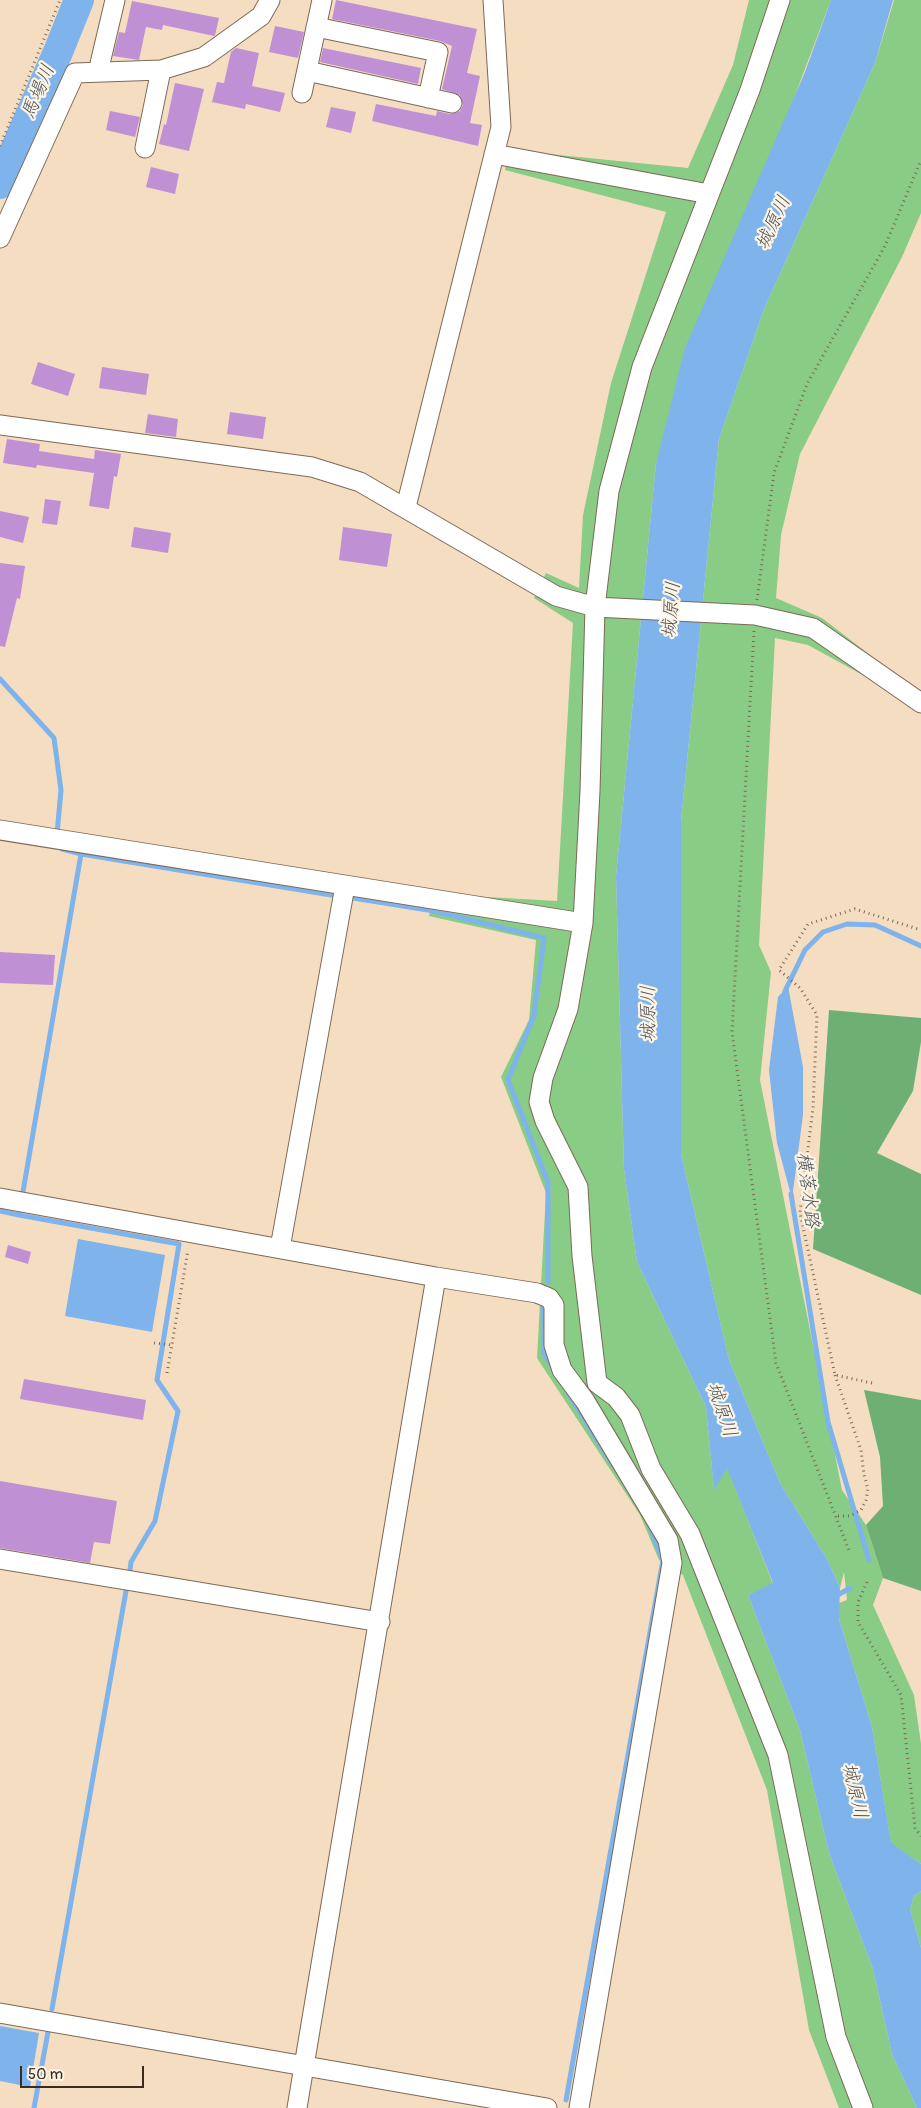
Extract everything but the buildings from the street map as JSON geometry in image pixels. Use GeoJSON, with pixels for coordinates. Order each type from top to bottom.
{"type":"FeatureCollection","features":[{"type":"Feature","properties":{"kind":"street"},"geometry":{"type":"LineString","coordinates":[[98,72],[115,0]]}},
{"type":"Feature","properties":{"kind":"street"},"geometry":{"type":"LineString","coordinates":[[0,238],[75,73],[161,70],[204,57],[261,16],[267,0]]}},
{"type":"Feature","properties":{"kind":"street"},"geometry":{"type":"LineString","coordinates":[[302,93],[322,0]]}},
{"type":"Feature","properties":{"kind":"street"},"geometry":{"type":"LineString","coordinates":[[406,507],[501,126],[493,0]]}},
{"type":"Feature","properties":{"kind":"street"},"geometry":{"type":"LineString","coordinates":[[584,1401],[597,1383],[582,1256],[578,1187],[545,1121],[539,1102],[543,1078],[568,1009],[583,923],[590,791],[595,607],[609,491],[642,367],[750,90],[780,0]]}},
{"type":"Feature","properties":{"kind":"street"},"geometry":{"type":"LineString","coordinates":[[316,27],[438,52],[428,98]]}},
{"type":"Feature","properties":{"kind":"street"},"geometry":{"type":"LineString","coordinates":[[145,148],[161,70]]}},
{"type":"Feature","properties":{"kind":"street"},"geometry":{"type":"LineString","coordinates":[[307,71],[452,103]]}},
{"type":"Feature","properties":{"kind":"street"},"geometry":{"type":"LineString","coordinates":[[494,154],[709,194]]}},
{"type":"Feature","properties":{"kind":"street"},"geometry":{"type":"LineString","coordinates":[[0,425],[312,467],[360,482],[406,507],[556,596],[595,607],[755,616],[813,628],[921,703]]}},
{"type":"Feature","properties":{"kind":"street"},"geometry":{"type":"LineString","coordinates":[[0,830],[583,923]]}},
{"type":"Feature","properties":{"kind":"street"},"geometry":{"type":"LineString","coordinates":[[280,1248],[345,886]]}},
{"type":"Feature","properties":{"kind":"street"},"geometry":{"type":"LineString","coordinates":[[0,1198],[436,1277],[537,1293],[549,1298],[554,1306],[554,1345],[562,1370],[584,1401],[668,1540],[672,1564],[578,2108]]}},
{"type":"Feature","properties":{"kind":"street"},"geometry":{"type":"LineString","coordinates":[[297,2108],[380,1622],[436,1277]]}},
{"type":"Feature","properties":{"kind":"street"},"geometry":{"type":"LineString","coordinates":[[597,1383],[616,1397],[630,1415],[651,1469],[690,1534],[778,1755],[836,2037],[863,2108]]}},
{"type":"Feature","properties":{"kind":"street"},"geometry":{"type":"LineString","coordinates":[[0,1559],[380,1622]]}},
{"type":"Feature","properties":{"kind":"street"},"geometry":{"type":"LineString","coordinates":[[0,2013],[547,2108]]}},
{"type":"Feature","properties":{"kind":"path"},"geometry":{"type":"LineString","coordinates":[[0,146],[60,0]]}},
{"type":"Feature","properties":{"kind":"path"},"geometry":{"type":"LineString","coordinates":[[850,1554],[776,1363],[732,1032],[755,616],[774,473],[807,384],[885,246],[921,160]]}},
{"type":"Feature","properties":{"kind":"path"},"geometry":{"type":"LineString","coordinates":[[835,1516],[850,1516],[861,1510],[866,1500],[868,1488],[864,1475],[861,1450],[835,1374],[800,1213],[813,1108],[818,1015],[800,988],[779,970],[808,924],[855,909],[921,930]]}},
{"type":"Feature","properties":{"kind":"path"},"geometry":{"type":"LineString","coordinates":[[166,1373],[191,1232]]}},
{"type":"Feature","properties":{"kind":"path"},"geometry":{"type":"LineString","coordinates":[[154,1342],[171,1346]]}},
{"type":"Feature","properties":{"kind":"path"},"geometry":{"type":"LineString","coordinates":[[835,1374],[872,1383]]}},
{"type":"Feature","properties":{"kind":"path"},"geometry":{"type":"LineString","coordinates":[[866,1582],[858,1602],[858,1622],[901,1695],[915,1828],[921,1836]]}},
{"type":"Feature","properties":{"kind":"green space"},"geometry":{"type":"Polygon","coordinates":[[[749,0],[831,0],[656,464],[616,876],[624,1169],[637,1262],[706,1407],[714,1489],[727,1467],[773,1584],[748,1595],[800,1730],[829,1853],[873,1969],[892,2054],[917,2108],[839,2108],[809,2030],[767,1790],[683,1575],[659,1560],[640,1515],[537,1358],[546,1193],[501,1077],[529,1020],[536,940],[429,916],[434,894],[557,901],[573,623],[534,598],[546,573],[579,588],[583,515],[611,383],[666,212],[505,170],[509,150],[688,168],[733,65],[749,0]]]}},
{"type":"Feature","properties":{"kind":"green space"},"geometry":{"type":"Polygon","coordinates":[[[894,0],[921,0],[921,213],[902,257],[800,454],[781,535],[776,598],[822,618],[900,678],[890,690],[808,645],[775,638],[759,945],[771,972],[760,1080],[842,1490],[866,1525],[883,1578],[873,1605],[914,1695],[921,1744],[921,1864],[891,1844],[872,1727],[839,1619],[839,1603],[847,1600],[844,1572],[840,1588],[827,1559],[780,1483],[729,1360],[681,1154],[681,821],[719,439],[764,309],[875,63],[894,0]]]}},
{"type":"Feature","properties":{"kind":"green space"},"geometry":{"type":"Polygon","coordinates":[[[829,1010],[921,1018],[921,1042],[913,1091],[877,1153],[921,1174],[921,1295],[813,1249],[829,1010]]]}},
{"type":"Feature","properties":{"kind":"green space"},"geometry":{"type":"Polygon","coordinates":[[[864,1390],[921,1400],[921,1591],[883,1578],[866,1525],[883,1506],[880,1457],[864,1390]]]}},
{"type":"Feature","properties":{"kind":"green space"},"geometry":{"type":"Polygon","coordinates":[[[921,1891],[921,1948],[910,1909],[914,1896],[921,1891]]]}},
{"type":"Feature","properties":{"kind":"water","name":"城原川"},"geometry":{"type":"Polygon","coordinates":[[[831,0],[893,0],[875,63],[764,309],[719,439],[681,821],[681,1154],[729,1360],[780,1483],[827,1559],[840,1588],[839,1619],[872,1727],[891,1843],[921,1864],[921,1891],[914,1896],[910,1909],[921,1948],[921,2108],[917,2108],[892,2054],[873,1969],[829,1853],[800,1730],[748,1595],[773,1583],[727,1468],[714,1490],[706,1407],[637,1262],[624,1169],[616,876],[656,464],[685,348],[805,72],[831,0]]]}},
{"type":"Feature","properties":{"kind":"water"},"geometry":{"type":"Polygon","coordinates":[[[788,986],[803,1067],[803,1115],[792,1199],[777,1143],[769,1070],[778,997],[788,986]]]}},
{"type":"Feature","properties":{"kind":"water"},"geometry":{"type":"Polygon","coordinates":[[[78,1239],[165,1255],[152,1332],[65,1316],[78,1239]]]}},
{"type":"Feature","properties":{"kind":"water"},"geometry":{"type":"Polygon","coordinates":[[[0,2026],[39,2033],[30,2087],[0,2081],[0,2026]]]}},
{"type":"Feature","properties":{"kind":"waterway","name":"馬場川"},"geometry":{"type":"LineString","coordinates":[[0,184],[79,0]]}},
{"type":"Feature","properties":{"kind":"waterway"},"geometry":{"type":"LineString","coordinates":[[0,679],[54,738],[61,790],[57,834]]}},
{"type":"Feature","properties":{"kind":"waterway"},"geometry":{"type":"LineString","coordinates":[[62,849],[81,854],[19,1215],[179,1244],[157,1380],[178,1411],[155,1521],[131,1562],[130,1570]]}},
{"type":"Feature","properties":{"kind":"waterway"},"geometry":{"type":"LineString","coordinates":[[81,854],[331,895]]}},
{"type":"Feature","properties":{"kind":"waterway"},"geometry":{"type":"LineString","coordinates":[[353,898],[434,911],[544,938],[534,1015],[508,1080],[548,1182],[548,1282]]}},
{"type":"Feature","properties":{"kind":"waterway","name":"横落水路"},"geometry":{"type":"LineString","coordinates":[[785,991],[805,950],[823,932],[847,924],[875,925],[921,946]]}},
{"type":"Feature","properties":{"kind":"waterway","name":"横落水路"},"geometry":{"type":"LineString","coordinates":[[791,1194],[828,1422],[869,1560]]}},
{"type":"Feature","properties":{"kind":"waterway"},"geometry":{"type":"LineString","coordinates":[[0,1211],[19,1215]]}},
{"type":"Feature","properties":{"kind":"waterway"},"geometry":{"type":"LineString","coordinates":[[543,1305],[544,1354],[553,1368]]}},
{"type":"Feature","properties":{"kind":"waterway"},"geometry":{"type":"LineString","coordinates":[[568,1393],[612,1464]]}},
{"type":"Feature","properties":{"kind":"waterway"},"geometry":{"type":"LineString","coordinates":[[566,2100],[663,1560],[650,1527]]}},
{"type":"Feature","properties":{"kind":"waterway"},"geometry":{"type":"LineString","coordinates":[[836,1596],[850,1588]]}},
{"type":"Feature","properties":{"kind":"waterway"},"geometry":{"type":"LineString","coordinates":[[52,2009],[126,1591]]}},
{"type":"Feature","properties":{"kind":"waterway"},"geometry":{"type":"LineString","coordinates":[[34,2108],[48,2032]]}}]}
